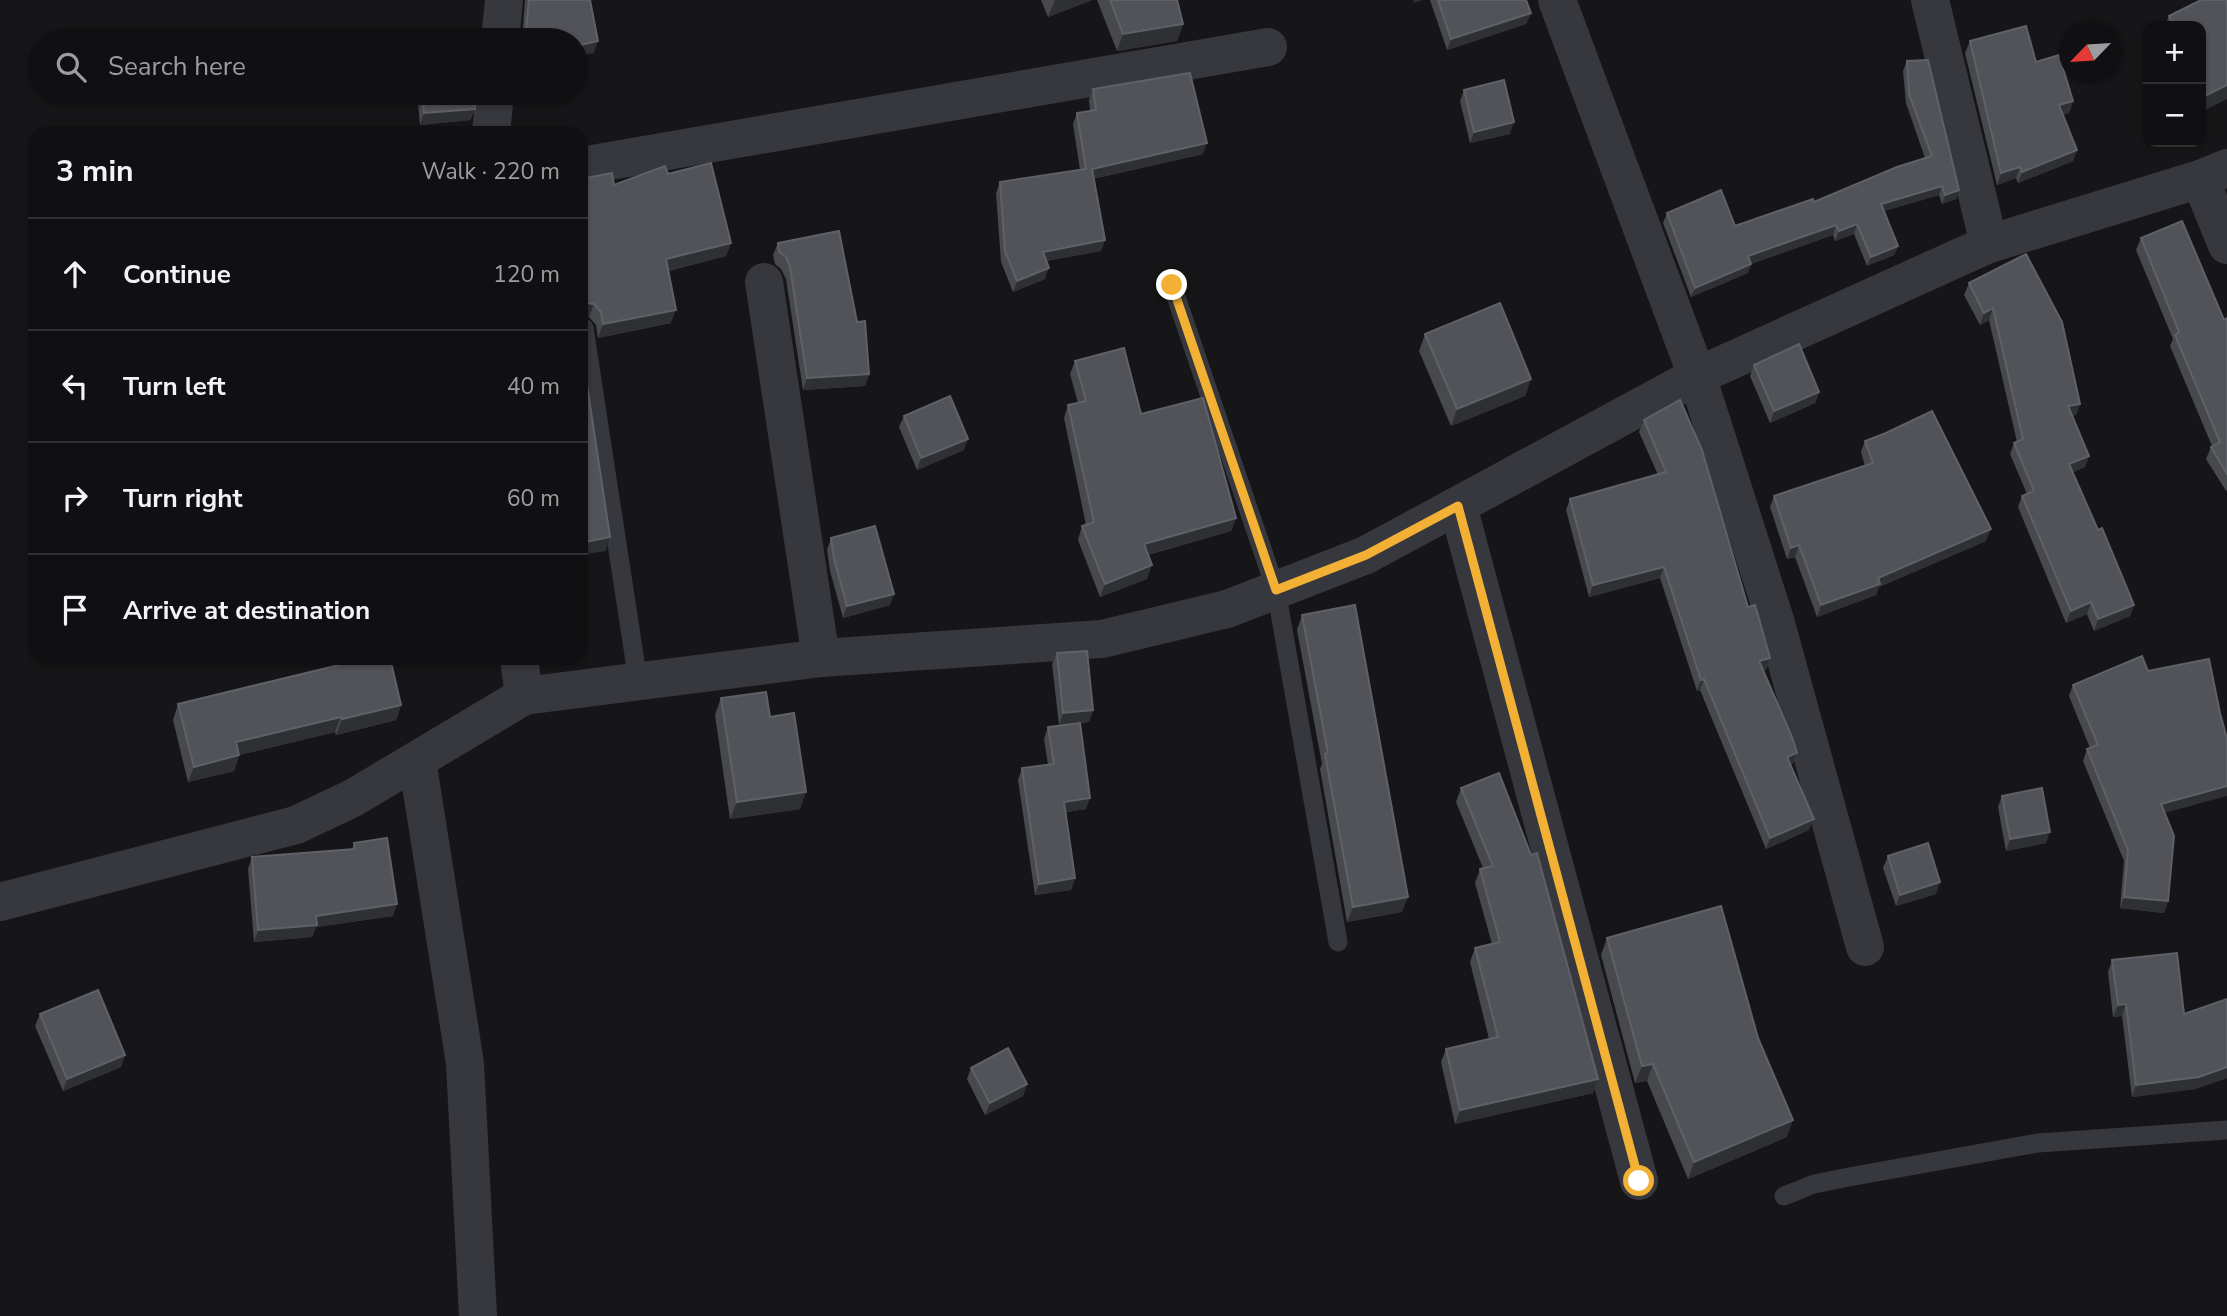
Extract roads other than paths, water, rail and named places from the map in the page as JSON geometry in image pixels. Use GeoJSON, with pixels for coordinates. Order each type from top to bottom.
{"type":"FeatureCollection","features":[{"type":"Feature","properties":{"kind":"street"},"geometry":{"type":"LineString","coordinates":[[501,28],[504,0]]}},
{"type":"Feature","properties":{"kind":"street"},"geometry":{"type":"LineString","coordinates":[[1557,0],[1697,376],[1775,620],[1865,947]]}},
{"type":"Feature","properties":{"kind":"street"},"geometry":{"type":"LineString","coordinates":[[1930,0],[1989,244]]}},
{"type":"Feature","properties":{"kind":"street"},"geometry":{"type":"LineString","coordinates":[[588,165],[1268,47]]}},
{"type":"Feature","properties":{"kind":"street"},"geometry":{"type":"LineString","coordinates":[[492,126],[494,105]]}},
{"type":"Feature","properties":{"kind":"street"},"geometry":{"type":"LineString","coordinates":[[0,902],[296,825],[353,798],[524,696],[821,658],[1102,639],[1227,609],[1366,555],[1697,376],[1989,244],[2213,174],[2227,245]]}},
{"type":"Feature","properties":{"kind":"street"},"geometry":{"type":"LineString","coordinates":[[764,282],[821,658]]}},
{"type":"Feature","properties":{"kind":"street"},"geometry":{"type":"LineString","coordinates":[[1458,506],[1639,1181]]}},
{"type":"Feature","properties":{"kind":"street"},"geometry":{"type":"LineString","coordinates":[[520,665],[524,696]]}},
{"type":"Feature","properties":{"kind":"street"},"geometry":{"type":"LineString","coordinates":[[417,760],[465,1063],[478,1316]]}},
{"type":"Feature","properties":{"kind":"lane"},"geometry":{"type":"LineString","coordinates":[[1172,285],[1276,590],[1338,942]]}},
{"type":"Feature","properties":{"kind":"lane"},"geometry":{"type":"LineString","coordinates":[[588,354],[638,681]]}},
{"type":"Feature","properties":{"kind":"lane"},"geometry":{"type":"LineString","coordinates":[[1784,1196],[1814,1184],[2038,1143],[2227,1130]]}}]}
